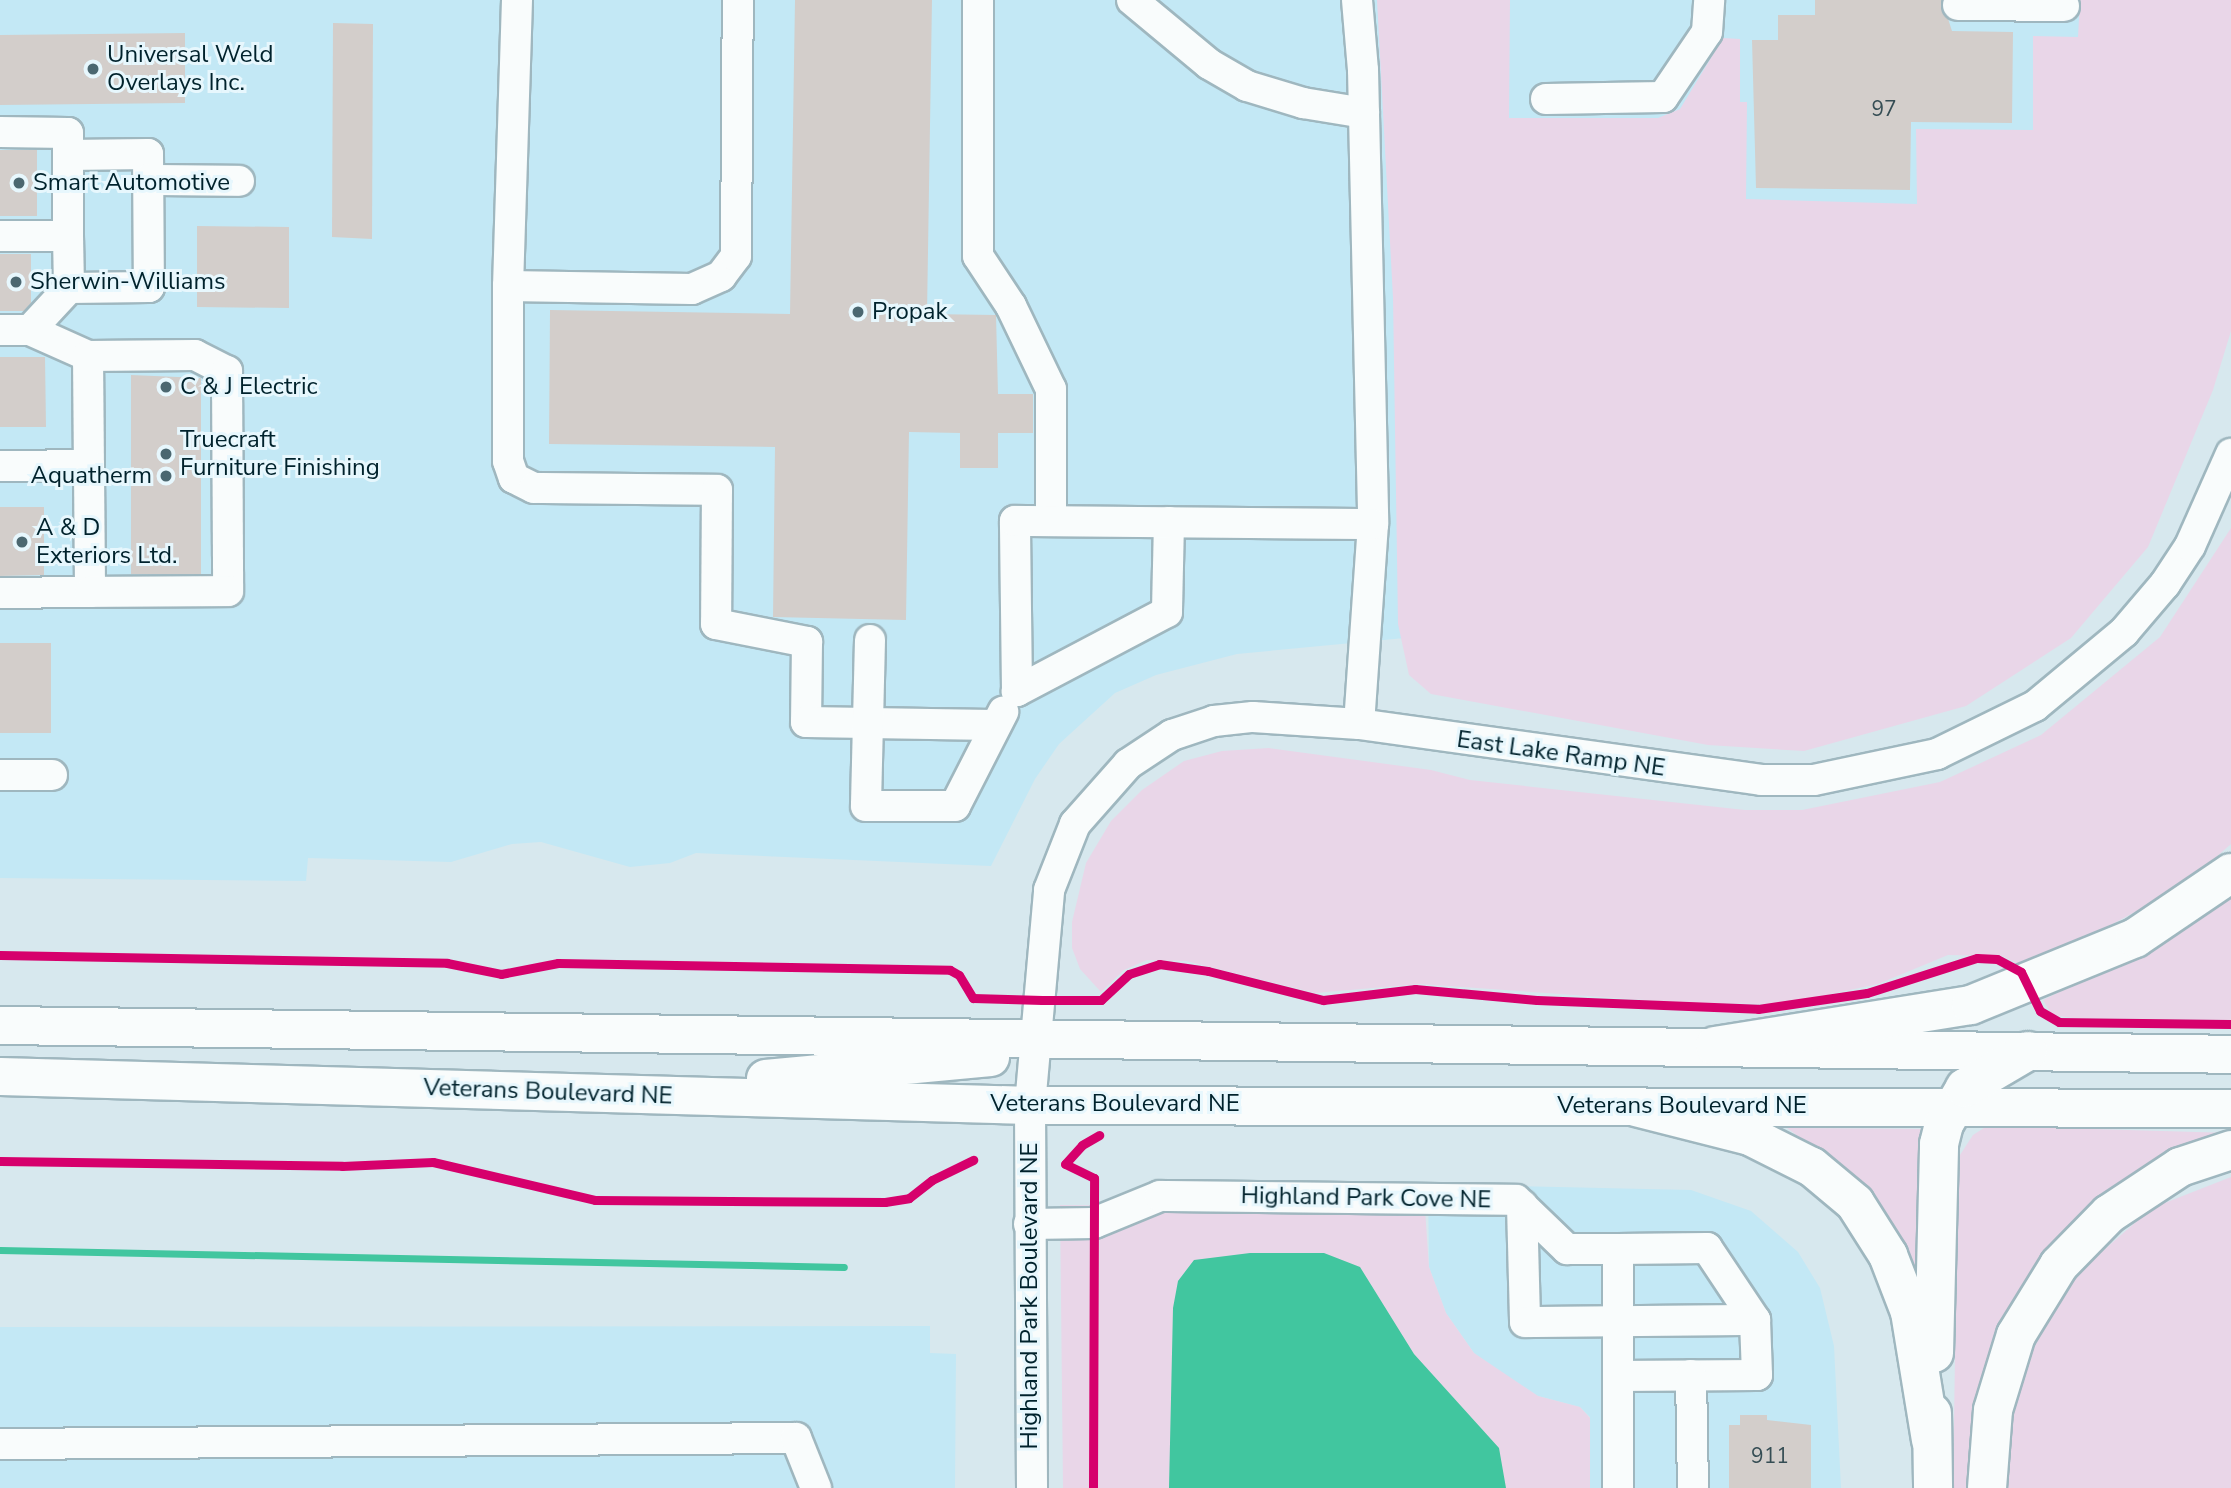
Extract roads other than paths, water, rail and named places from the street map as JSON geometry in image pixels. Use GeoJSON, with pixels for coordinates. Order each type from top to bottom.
{"type":"FeatureCollection","features":[{"type":"Feature","properties":{"kind":"highway"},"geometry":{"type":"LineString","coordinates":[[1715,1046],[1971,1005],[2135,938],[2231,873]]}},
{"type":"Feature","properties":{"kind":"highway"},"geometry":{"type":"LineString","coordinates":[[1933,1488],[1931,1440],[1939,1144],[1953,1106],[1965,1088],[2028,1051]]}},
{"type":"Feature","properties":{"kind":"highway"},"geometry":{"type":"LineString","coordinates":[[1636,1107],[1750,1136],[1812,1167],[1855,1203],[1888,1255],[1910,1312],[1931,1440]]}},
{"type":"Feature","properties":{"kind":"highway"},"geometry":{"type":"LineString","coordinates":[[1987,1488],[1993,1410],[2016,1335],[2059,1265],[2119,1207],[2180,1167],[2231,1150]]}},
{"type":"Feature","properties":{"kind":"main road"},"geometry":{"type":"LineString","coordinates":[[0,1025],[2231,1054]]}},
{"type":"Feature","properties":{"kind":"main road"},"geometry":{"type":"LineString","coordinates":[[604,1093],[1003,1056],[1039,1038]]}},
{"type":"Feature","properties":{"kind":"main road","name":"Veterans Boulevard NE"},"geometry":{"type":"LineString","coordinates":[[0,1076],[1030,1105],[2231,1108]]}},
{"type":"Feature","properties":{"kind":"street"},"geometry":{"type":"LineString","coordinates":[[517,0],[508,286],[508,460],[514,478],[534,488],[717,490],[716,624],[807,642],[806,722],[993,725]]}},
{"type":"Feature","properties":{"kind":"street"},"geometry":{"type":"LineString","coordinates":[[508,286],[692,289],[721,276],[736,256],[738,0]]}},
{"type":"Feature","properties":{"kind":"street"},"geometry":{"type":"LineString","coordinates":[[978,0],[978,256],[1011,306],[1051,389],[1051,521]]}},
{"type":"Feature","properties":{"kind":"street"},"geometry":{"type":"LineString","coordinates":[[1132,0],[1209,64],[1247,86],[1303,103],[1364,113]]}},
{"type":"Feature","properties":{"kind":"street"},"geometry":{"type":"LineString","coordinates":[[1357,0],[1364,113],[1373,524],[1359,724]]}},
{"type":"Feature","properties":{"kind":"street"},"geometry":{"type":"LineString","coordinates":[[1546,99],[1663,97],[1707,32],[1709,0]]}},
{"type":"Feature","properties":{"kind":"street"},"geometry":{"type":"LineString","coordinates":[[1958,5],[2010,2],[2064,6]]}},
{"type":"Feature","properties":{"kind":"street"},"geometry":{"type":"LineString","coordinates":[[0,132],[68,133],[69,288],[30,330]]}},
{"type":"Feature","properties":{"kind":"street"},"geometry":{"type":"LineString","coordinates":[[68,155],[148,154],[149,287],[69,288]]}},
{"type":"Feature","properties":{"kind":"street"},"geometry":{"type":"LineString","coordinates":[[148,180],[239,181]]}},
{"type":"Feature","properties":{"kind":"street"},"geometry":{"type":"LineString","coordinates":[[0,236],[68,236]]}},
{"type":"Feature","properties":{"kind":"street"},"geometry":{"type":"LineString","coordinates":[[0,330],[30,330],[88,356],[195,355],[227,371],[228,591],[0,593]]}},
{"type":"Feature","properties":{"kind":"street"},"geometry":{"type":"LineString","coordinates":[[88,356],[90,592]]}},
{"type":"Feature","properties":{"kind":"street","name":"East Lake Ramp NE"},"geometry":{"type":"LineString","coordinates":[[1030,1105],[1039,1038],[1044,926],[1056,863],[1075,824],[1128,764],[1172,734],[1214,721],[1274,718],[1359,724],[1761,780],[1814,780],[1937,754],[2035,706],[2124,632],[2165,584],[2190,546],[2231,454]]}},
{"type":"Feature","properties":{"kind":"street"},"geometry":{"type":"LineString","coordinates":[[0,466],[89,466]]}},
{"type":"Feature","properties":{"kind":"street"},"geometry":{"type":"LineString","coordinates":[[1017,691],[1015,521],[1373,524]]}},
{"type":"Feature","properties":{"kind":"street"},"geometry":{"type":"LineString","coordinates":[[870,640],[866,806],[955,806],[993,725],[1017,691],[1167,612],[1169,522]]}},
{"type":"Feature","properties":{"kind":"street"},"geometry":{"type":"LineString","coordinates":[[0,775],[52,775]]}},
{"type":"Feature","properties":{"kind":"street","name":"Highland Park Boulevard NE"},"geometry":{"type":"LineString","coordinates":[[1030,1105],[1032,1488]]}},
{"type":"Feature","properties":{"kind":"street","name":"Highland Park Cove NE"},"geometry":{"type":"LineString","coordinates":[[1029,1224],[1094,1223],[1160,1196],[1516,1200],[1567,1249]]}},
{"type":"Feature","properties":{"kind":"street"},"geometry":{"type":"LineString","coordinates":[[1522,1205],[1525,1322],[1755,1320]]}},
{"type":"Feature","properties":{"kind":"street"},"geometry":{"type":"LineString","coordinates":[[1523,1249],[1707,1248],[1755,1320],[1757,1375],[1618,1376]]}},
{"type":"Feature","properties":{"kind":"street"},"geometry":{"type":"LineString","coordinates":[[1618,1249],[1618,1488]]}},
{"type":"Feature","properties":{"kind":"street"},"geometry":{"type":"LineString","coordinates":[[1691,1375],[1693,1488]]}},
{"type":"Feature","properties":{"kind":"street"},"geometry":{"type":"LineString","coordinates":[[0,1444],[796,1438],[816,1488]]}},
{"type":"Feature","properties":{"kind":"waterway"},"geometry":{"type":"LineString","coordinates":[[0,1250],[844,1267]]}},
{"type":"Feature","properties":{"kind":"place","name":"Universal Weld Overlays Inc."},"geometry":{"type":"Point","coordinates":[93,69]}},
{"type":"Feature","properties":{"kind":"place","name":"Smart Automotive"},"geometry":{"type":"Point","coordinates":[19,183]}},
{"type":"Feature","properties":{"kind":"place","name":"Sherwin-Williams"},"geometry":{"type":"Point","coordinates":[16,282]}},
{"type":"Feature","properties":{"kind":"place","name":"Propak"},"geometry":{"type":"Point","coordinates":[858,312]}},
{"type":"Feature","properties":{"kind":"place","name":"C & J Electric"},"geometry":{"type":"Point","coordinates":[166,387]}},
{"type":"Feature","properties":{"kind":"place","name":"Truecraft Furniture Finishing"},"geometry":{"type":"Point","coordinates":[166,454]}},
{"type":"Feature","properties":{"kind":"place","name":"Aquatherm"},"geometry":{"type":"Point","coordinates":[166,476]}},
{"type":"Feature","properties":{"kind":"place","name":"A & D Exteriors Ltd."},"geometry":{"type":"Point","coordinates":[22,542]}}]}
